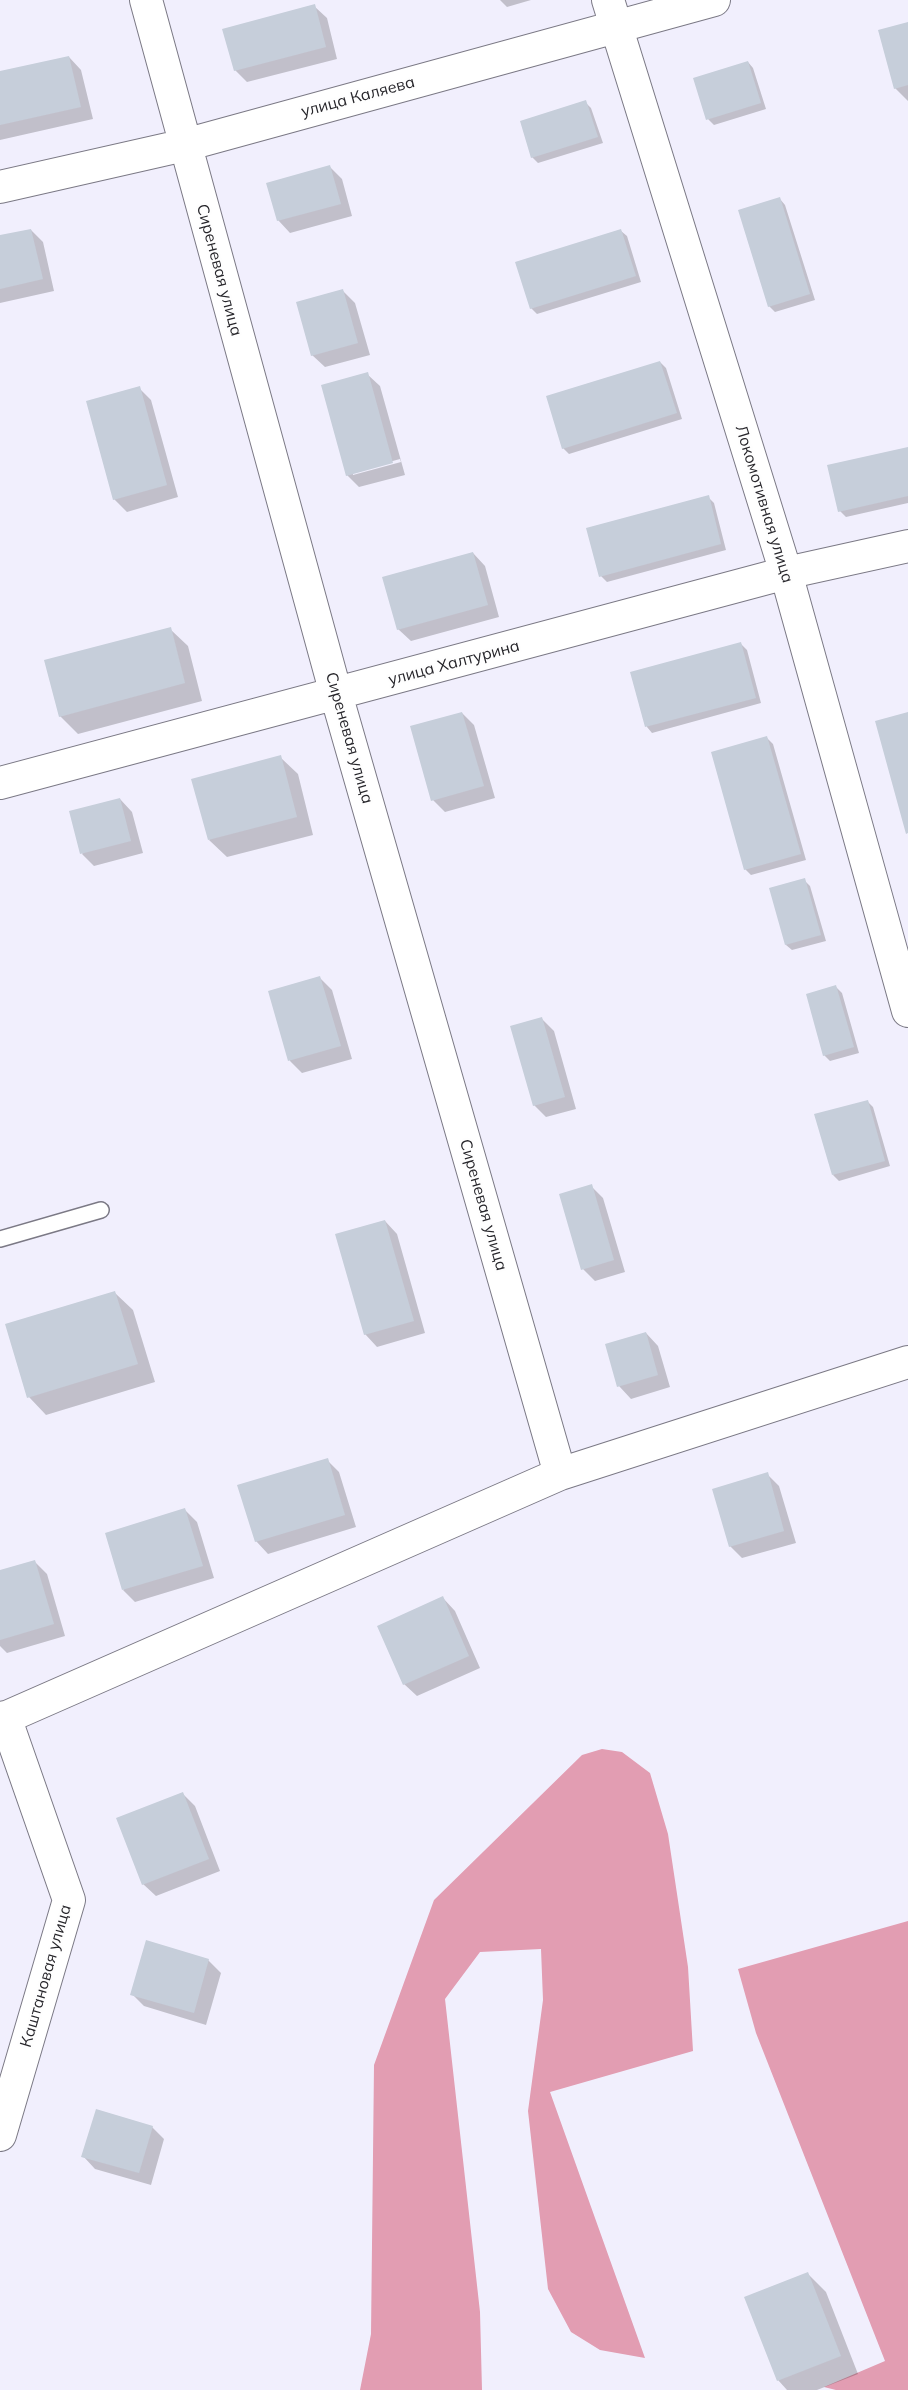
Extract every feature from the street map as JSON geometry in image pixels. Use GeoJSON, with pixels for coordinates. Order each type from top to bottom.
{"type":"FeatureCollection","features":[{"type":"Feature","properties":{"kind":"street","name":"Сиреневая улица"},"geometry":{"type":"LineString","coordinates":[[146,0],[336,694],[560,1474]]}},
{"type":"Feature","properties":{"kind":"street","name":"улица Каляева"},"geometry":{"type":"LineString","coordinates":[[0,187],[184,145],[612,13],[714,0]]}},
{"type":"Feature","properties":{"kind":"street","name":"Локомотивная улица"},"geometry":{"type":"LineString","coordinates":[[612,13],[786,573],[908,1011]]}},
{"type":"Feature","properties":{"kind":"street","name":"улица Халтурина"},"geometry":{"type":"LineString","coordinates":[[0,783],[786,573],[908,546]]}},
{"type":"Feature","properties":{"kind":"street"},"geometry":{"type":"LineString","coordinates":[[2,1719],[560,1474],[908,1362]]}},
{"type":"Feature","properties":{"kind":"street","name":"Каштановая улица"},"geometry":{"type":"LineString","coordinates":[[0,2134],[69,1900],[2,1719]]}},
{"type":"Feature","properties":{"kind":"lane"},"geometry":{"type":"LineString","coordinates":[[0,1239],[101,1210]]}},
{"type":"Feature","properties":{"kind":"shaded area"},"geometry":{"type":"Polygon","coordinates":[[[602,1749],[622,1752],[650,1773],[668,1834],[688,1967],[693,2051],[550,2092],[645,2358],[600,2350],[571,2332],[548,2289],[528,2111],[543,2000],[541,1949],[480,1952],[445,1999],[480,2312],[482,2390],[360,2390],[371,2334],[374,2065],[434,1900],[582,1755],[602,1749]]]}},
{"type":"Feature","properties":{"kind":"shaded area"},"geometry":{"type":"Polygon","coordinates":[[[908,1921],[908,2390],[836,2390],[824,2387],[885,2361],[756,2033],[738,1969],[908,1921]]]}},
{"type":"Feature","properties":{"kind":"building"},"geometry":{"type":"Polygon","coordinates":[[[315,4],[326,47],[234,71],[222,29],[315,4]]]}},
{"type":"Feature","properties":{"kind":"building"},"geometry":{"type":"Polygon","coordinates":[[[908,22],[908,85],[894,89],[878,30],[908,22]]]}},
{"type":"Feature","properties":{"kind":"building"},"geometry":{"type":"Polygon","coordinates":[[[69,56],[81,107],[0,125],[0,71],[69,56]]]}},
{"type":"Feature","properties":{"kind":"building"},"geometry":{"type":"Polygon","coordinates":[[[748,61],[761,103],[706,120],[693,78],[748,61]]]}},
{"type":"Feature","properties":{"kind":"building"},"geometry":{"type":"Polygon","coordinates":[[[586,100],[598,137],[531,158],[520,121],[586,100]]]}},
{"type":"Feature","properties":{"kind":"building"},"geometry":{"type":"Polygon","coordinates":[[[330,165],[341,204],[277,221],[266,183],[330,165]]]}},
{"type":"Feature","properties":{"kind":"building"},"geometry":{"type":"Polygon","coordinates":[[[780,197],[810,294],[768,307],[738,210],[780,197]]]}},
{"type":"Feature","properties":{"kind":"building"},"geometry":{"type":"Polygon","coordinates":[[[31,229],[43,279],[0,289],[0,235],[31,229]]]}},
{"type":"Feature","properties":{"kind":"building"},"geometry":{"type":"Polygon","coordinates":[[[621,229],[636,276],[530,309],[515,262],[621,229]]]}},
{"type":"Feature","properties":{"kind":"building"},"geometry":{"type":"Polygon","coordinates":[[[343,289],[358,343],[311,356],[296,302],[343,289]]]}},
{"type":"Feature","properties":{"kind":"building"},"geometry":{"type":"Polygon","coordinates":[[[660,361],[677,413],[562,449],[546,396],[660,361]]]}},
{"type":"Feature","properties":{"kind":"building"},"geometry":{"type":"Polygon","coordinates":[[[368,372],[393,463],[346,476],[321,385],[368,372]]]}},
{"type":"Feature","properties":{"kind":"building"},"geometry":{"type":"Polygon","coordinates":[[[140,386],[167,485],[113,500],[86,401],[140,386]]]}},
{"type":"Feature","properties":{"kind":"building"},"geometry":{"type":"Polygon","coordinates":[[[908,447],[908,496],[838,512],[827,465],[908,447]]]}},
{"type":"Feature","properties":{"kind":"building"},"geometry":{"type":"Polygon","coordinates":[[[709,495],[721,544],[599,577],[586,528],[709,495]]]}},
{"type":"Feature","properties":{"kind":"building"},"geometry":{"type":"Polygon","coordinates":[[[473,552],[488,605],[397,630],[382,577],[473,552]]]}},
{"type":"Feature","properties":{"kind":"building"},"geometry":{"type":"Polygon","coordinates":[[[171,627],[185,683],[59,717],[44,660],[171,627]]]}},
{"type":"Feature","properties":{"kind":"building"},"geometry":{"type":"Polygon","coordinates":[[[741,642],[756,698],[645,727],[630,672],[741,642]]]}},
{"type":"Feature","properties":{"kind":"building"},"geometry":{"type":"Polygon","coordinates":[[[462,712],[484,786],[431,801],[410,726],[462,712]]]}},
{"type":"Feature","properties":{"kind":"building"},"geometry":{"type":"Polygon","coordinates":[[[908,712],[908,833],[906,834],[875,721],[908,712]]]}},
{"type":"Feature","properties":{"kind":"building"},"geometry":{"type":"Polygon","coordinates":[[[767,736],[801,854],[744,870],[711,752],[767,736]]]}},
{"type":"Feature","properties":{"kind":"building"},"geometry":{"type":"Polygon","coordinates":[[[281,755],[297,817],[208,840],[191,779],[281,755]]]}},
{"type":"Feature","properties":{"kind":"building"},"geometry":{"type":"Polygon","coordinates":[[[120,798],[131,841],[80,854],[69,811],[120,798]]]}},
{"type":"Feature","properties":{"kind":"building"},"geometry":{"type":"Polygon","coordinates":[[[805,878],[821,935],[785,945],[769,888],[805,878]]]}},
{"type":"Feature","properties":{"kind":"building"},"geometry":{"type":"Polygon","coordinates":[[[320,976],[341,1046],[288,1061],[268,991],[320,976]]]}},
{"type":"Feature","properties":{"kind":"building"},"geometry":{"type":"Polygon","coordinates":[[[836,985],[854,1047],[823,1056],[806,994],[836,985]]]}},
{"type":"Feature","properties":{"kind":"building"},"geometry":{"type":"Polygon","coordinates":[[[542,1017],[565,1097],[533,1106],[510,1026],[542,1017]]]}},
{"type":"Feature","properties":{"kind":"building"},"geometry":{"type":"Polygon","coordinates":[[[868,1100],[885,1161],[832,1175],[814,1114],[868,1100]]]}},
{"type":"Feature","properties":{"kind":"building"},"geometry":{"type":"Polygon","coordinates":[[[592,1184],[614,1260],[581,1270],[559,1194],[592,1184]]]}},
{"type":"Feature","properties":{"kind":"building"},"geometry":{"type":"Polygon","coordinates":[[[385,1220],[414,1321],[364,1335],[335,1234],[385,1220]]]}},
{"type":"Feature","properties":{"kind":"building"},"geometry":{"type":"Polygon","coordinates":[[[115,1291],[138,1364],[27,1398],[5,1324],[115,1291]]]}},
{"type":"Feature","properties":{"kind":"building"},"geometry":{"type":"Polygon","coordinates":[[[646,1332],[658,1375],[617,1387],[605,1344],[646,1332]]]}},
{"type":"Feature","properties":{"kind":"building"},"geometry":{"type":"Polygon","coordinates":[[[328,1458],[345,1515],[255,1542],[237,1485],[328,1458]]]}},
{"type":"Feature","properties":{"kind":"building"},"geometry":{"type":"Polygon","coordinates":[[[768,1472],[784,1531],[729,1547],[712,1489],[768,1472]]]}},
{"type":"Feature","properties":{"kind":"building"},"geometry":{"type":"Polygon","coordinates":[[[185,1508],[203,1566],[122,1590],[105,1533],[185,1508]]]}},
{"type":"Feature","properties":{"kind":"building"},"geometry":{"type":"Polygon","coordinates":[[[35,1560],[54,1624],[0,1640],[0,1570],[35,1560]]]}},
{"type":"Feature","properties":{"kind":"building"},"geometry":{"type":"Polygon","coordinates":[[[443,1596],[469,1656],[403,1685],[377,1626],[443,1596]]]}},
{"type":"Feature","properties":{"kind":"building"},"geometry":{"type":"Polygon","coordinates":[[[183,1792],[209,1859],[142,1885],[116,1818],[183,1792]]]}},
{"type":"Feature","properties":{"kind":"building"},"geometry":{"type":"Polygon","coordinates":[[[146,1940],[209,1959],[194,2013],[130,1995],[146,1940]]]}},
{"type":"Feature","properties":{"kind":"building"},"geometry":{"type":"Polygon","coordinates":[[[96,2109],[153,2126],[139,2173],[81,2157],[96,2109]]]}},
{"type":"Feature","properties":{"kind":"building"},"geometry":{"type":"Polygon","coordinates":[[[808,2272],[841,2356],[777,2381],[744,2297],[808,2272]]]}}]}
